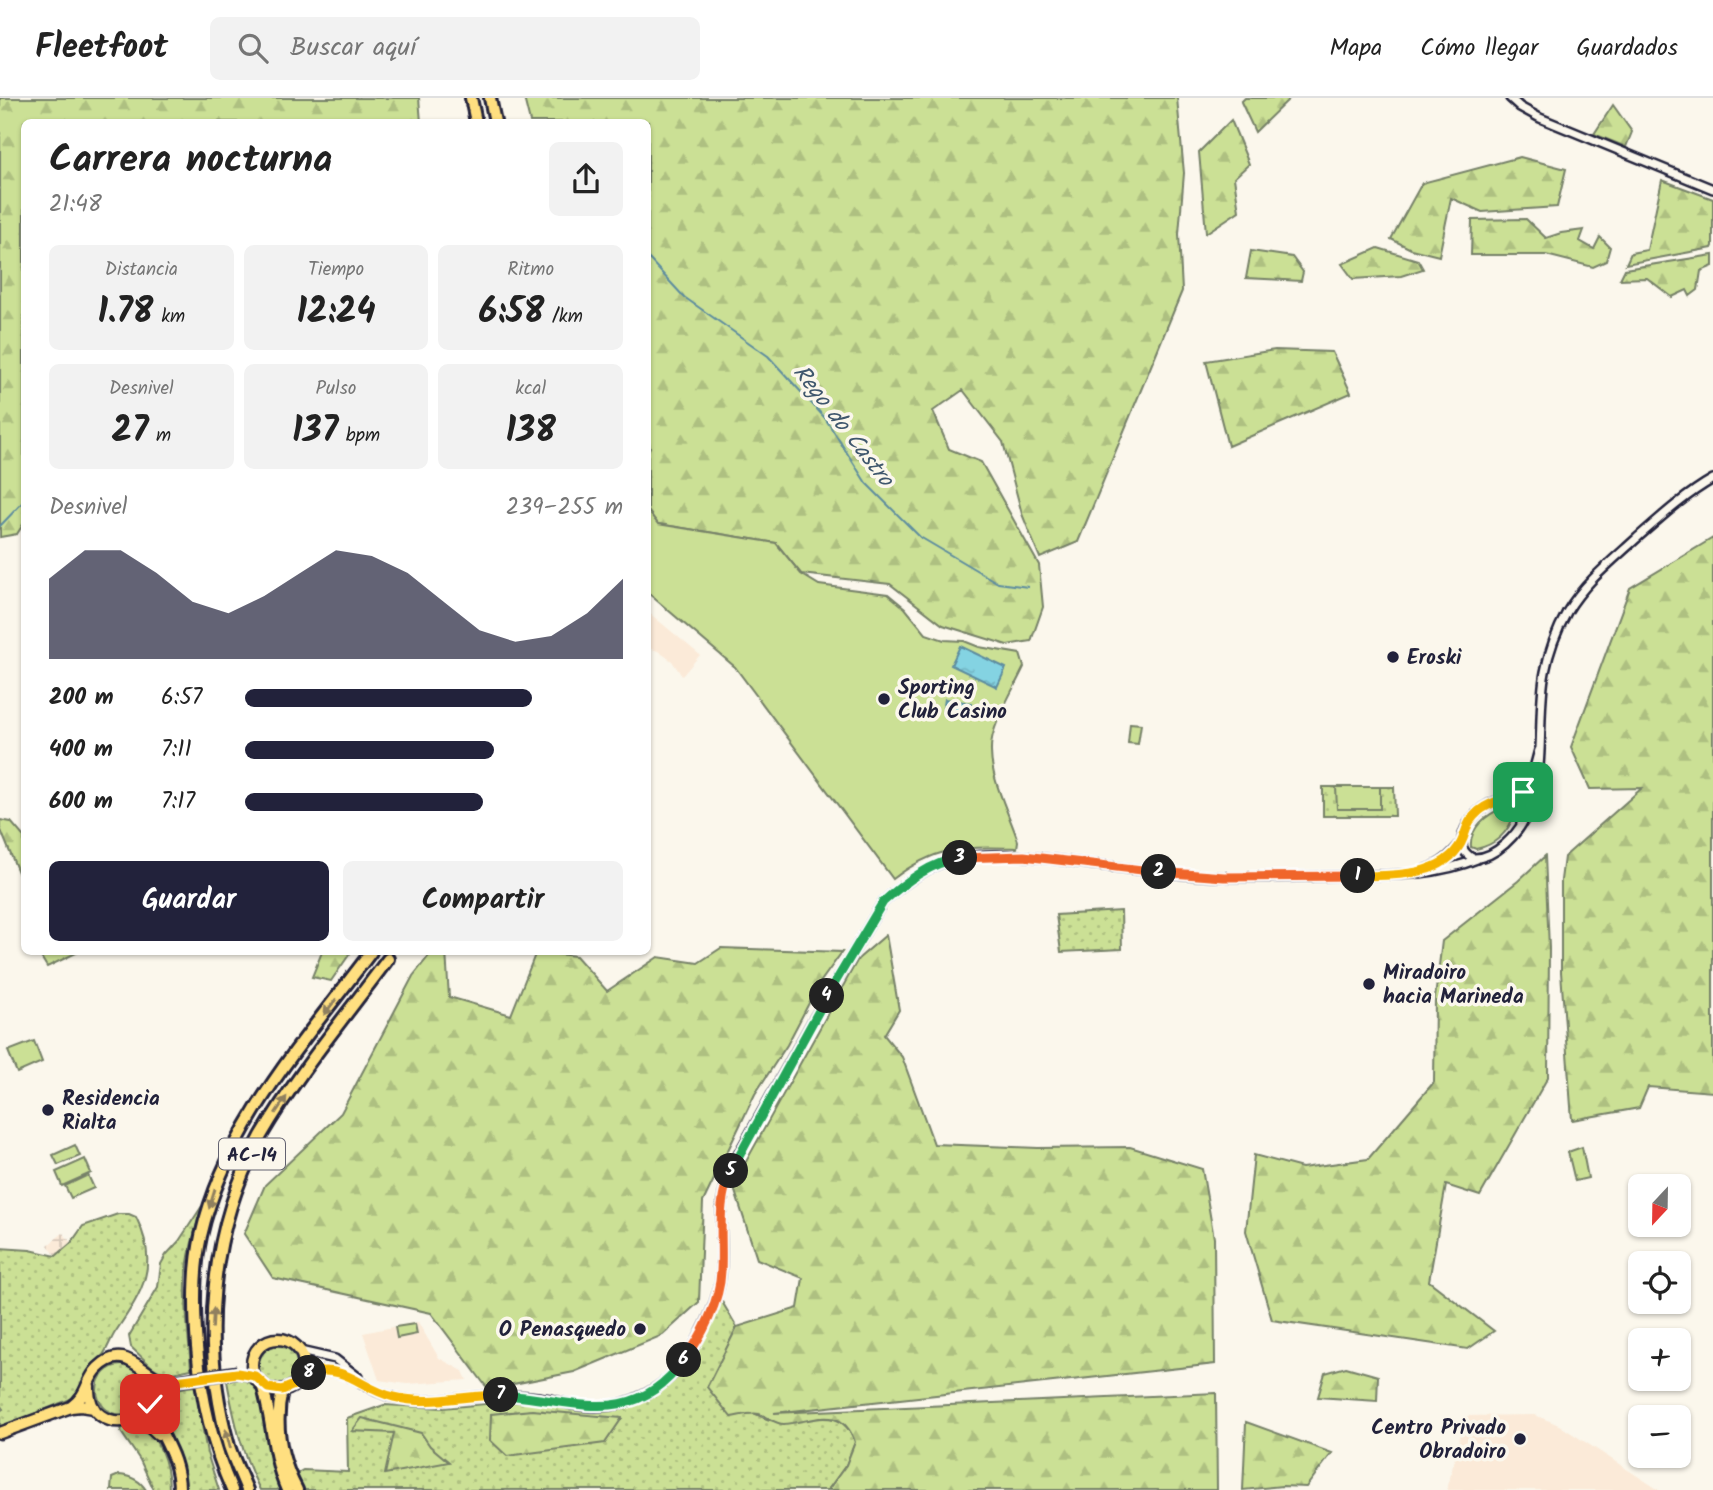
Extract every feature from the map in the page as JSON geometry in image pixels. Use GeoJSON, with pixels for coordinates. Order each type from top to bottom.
{"type":"FeatureCollection","features":[{"type":"Feature","properties":{"kind":"highway"},"geometry":{"type":"LineString","coordinates":[[471,98],[474,119]]}},
{"type":"Feature","properties":{"kind":"highway"},"geometry":{"type":"LineString","coordinates":[[490,98],[494,119]]}},
{"type":"Feature","properties":{"kind":"highway","name":"AC-14"},"geometry":{"type":"LineString","coordinates":[[232,1490],[221,1466],[209,1424],[199,1366],[195,1295],[200,1237],[218,1180],[230,1152],[252,1114],[369,955]]}},
{"type":"Feature","properties":{"kind":"highway","name":"AC-14"},"geometry":{"type":"LineString","coordinates":[[247,1490],[230,1447],[214,1360],[212,1325],[217,1263],[226,1220],[245,1170],[280,1106],[388,959]]}},
{"type":"Feature","properties":{"kind":"highway"},"geometry":{"type":"LineString","coordinates":[[259,1380],[267,1401],[274,1452],[287,1490]]}},
{"type":"Feature","properties":{"kind":"highway"},"geometry":{"type":"LineString","coordinates":[[282,1390],[277,1411],[278,1429],[286,1462],[297,1490]]}},
{"type":"Feature","properties":{"kind":"highway"},"geometry":{"type":"LineString","coordinates":[[151,1400],[155,1420],[168,1441],[177,1466],[177,1490]]}},
{"type":"Feature","properties":{"kind":"highway"},"geometry":{"type":"LineString","coordinates":[[131,1421],[147,1424],[159,1436],[170,1458],[177,1490]]}},
{"type":"Feature","properties":{"kind":"highway"},"geometry":{"type":"LineString","coordinates":[[209,1424],[213,1455],[225,1490]]}},
{"type":"Feature","properties":{"kind":"main road"},"geometry":{"type":"LineString","coordinates":[[71,1407],[79,1401],[95,1371],[114,1359],[129,1359],[157,1378],[176,1381],[237,1373],[259,1380],[268,1388],[282,1390],[294,1385],[302,1374],[303,1359],[300,1351],[290,1342],[276,1339],[262,1344],[253,1359],[237,1373]]}},
{"type":"Feature","properties":{"kind":"main road"},"geometry":{"type":"LineString","coordinates":[[253,1359],[259,1380]]}},
{"type":"Feature","properties":{"kind":"main road"},"geometry":{"type":"LineString","coordinates":[[146,1371],[153,1387],[151,1400]]}},
{"type":"Feature","properties":{"kind":"main road"},"geometry":{"type":"LineString","coordinates":[[89,1384],[94,1408],[116,1422],[131,1421],[138,1417],[151,1400],[176,1381]]}},
{"type":"Feature","properties":{"kind":"main road"},"geometry":{"type":"LineString","coordinates":[[0,1433],[71,1407],[94,1408]]}},
{"type":"Feature","properties":{"kind":"street"},"geometry":{"type":"LineString","coordinates":[[1510,98],[1540,118],[1713,189]]}},
{"type":"Feature","properties":{"kind":"street"},"geometry":{"type":"LineString","coordinates":[[302,1374],[331,1370],[348,1375],[382,1393],[409,1400],[528,1396],[576,1406],[601,1407],[639,1397],[655,1389],[691,1351],[718,1289],[721,1274],[720,1202],[733,1164],[883,902],[934,865],[955,859],[1037,857],[1224,877],[1409,874],[1444,870],[1490,855],[1514,836],[1528,812],[1535,790],[1545,673],[1558,631],[1572,604],[1604,567],[1665,514],[1713,479]]}},
{"type":"Feature","properties":{"kind":"street"},"geometry":{"type":"LineString","coordinates":[[1409,874],[1434,867],[1450,856],[1461,843],[1465,828],[1491,803],[1510,799],[1523,792],[1539,750]]}},
{"type":"Feature","properties":{"kind":"street"},"geometry":{"type":"LineString","coordinates":[[1510,799],[1520,809],[1521,824]]}},
{"type":"Feature","properties":{"kind":"street"},"geometry":{"type":"LineString","coordinates":[[1461,843],[1467,855],[1477,859]]}},
{"type":"Feature","properties":{"kind":"street"},"geometry":{"type":"LineString","coordinates":[[300,1351],[335,1359],[363,1383]]}},
{"type":"Feature","properties":{"kind":"shaded area"},"geometry":{"type":"Polygon","coordinates":[[[651,614],[700,655],[682,676],[672,661],[651,649],[651,614]]]}},
{"type":"Feature","properties":{"kind":"shaded area"},"geometry":{"type":"Polygon","coordinates":[[[63,1233],[72,1243],[56,1256],[48,1245],[63,1233]]]}},
{"type":"Feature","properties":{"kind":"shaded area"},"geometry":{"type":"Polygon","coordinates":[[[418,1322],[439,1358],[463,1371],[467,1380],[407,1384],[379,1380],[363,1333],[418,1322]]]}},
{"type":"Feature","properties":{"kind":"shaded area","name":"Centro Privado Obradoiro"},"geometry":{"type":"Polygon","coordinates":[[[1535,1415],[1559,1425],[1659,1490],[1447,1490],[1465,1416],[1535,1415]]]}},
{"type":"Feature","properties":{"kind":"green space"},"geometry":{"type":"Polygon","coordinates":[[[0,98],[419,98],[421,119],[21,119],[21,528],[17,534],[0,537],[0,98]]]}},
{"type":"Feature","properties":{"kind":"green space"},"geometry":{"type":"Polygon","coordinates":[[[524,98],[1177,98],[1184,173],[1179,234],[1182,291],[1078,542],[1040,558],[1022,514],[1003,442],[963,390],[933,411],[949,449],[981,462],[1039,565],[1043,607],[1031,641],[1007,645],[943,625],[890,584],[801,574],[776,543],[658,524],[651,515],[651,119],[529,119],[524,98]]]}},
{"type":"Feature","properties":{"kind":"green space"},"geometry":{"type":"Polygon","coordinates":[[[1245,98],[1290,98],[1255,132],[1241,102],[1245,98]]]}},
{"type":"Feature","properties":{"kind":"green space"},"geometry":{"type":"Polygon","coordinates":[[[1613,105],[1632,132],[1626,147],[1594,134],[1613,105]]]}},
{"type":"Feature","properties":{"kind":"green space"},"geometry":{"type":"Polygon","coordinates":[[[1231,120],[1249,164],[1234,178],[1239,211],[1206,233],[1199,152],[1231,120]]]}},
{"type":"Feature","properties":{"kind":"green space"},"geometry":{"type":"Polygon","coordinates":[[[1520,157],[1566,169],[1557,207],[1482,212],[1451,198],[1439,256],[1411,249],[1391,239],[1422,183],[1520,157]]]}},
{"type":"Feature","properties":{"kind":"green space"},"geometry":{"type":"Polygon","coordinates":[[[1662,180],[1713,199],[1713,246],[1626,264],[1631,253],[1647,250],[1662,180]]]}},
{"type":"Feature","properties":{"kind":"green space"},"geometry":{"type":"Polygon","coordinates":[[[1526,219],[1546,238],[1584,230],[1580,241],[1594,249],[1600,237],[1610,247],[1606,261],[1593,267],[1546,255],[1471,255],[1472,220],[1526,219]]]}},
{"type":"Feature","properties":{"kind":"green space"},"geometry":{"type":"Polygon","coordinates":[[[1378,248],[1418,260],[1423,269],[1401,276],[1353,279],[1342,264],[1378,248]]]}},
{"type":"Feature","properties":{"kind":"green space"},"geometry":{"type":"Polygon","coordinates":[[[1251,251],[1292,257],[1303,272],[1301,281],[1246,278],[1251,251]]]}},
{"type":"Feature","properties":{"kind":"green space"},"geometry":{"type":"Polygon","coordinates":[[[1713,255],[1713,266],[1701,271],[1698,290],[1690,296],[1687,290],[1672,297],[1647,278],[1620,279],[1625,269],[1713,255]]]}},
{"type":"Feature","properties":{"kind":"green space"},"geometry":{"type":"Polygon","coordinates":[[[1275,350],[1332,352],[1351,393],[1228,446],[1206,361],[1275,350]]]}},
{"type":"Feature","properties":{"kind":"green space","name":"Sporting Club Casino"},"geometry":{"type":"Polygon","coordinates":[[[651,515],[658,524],[776,543],[801,574],[819,585],[888,594],[905,608],[926,634],[944,640],[964,641],[979,647],[1020,654],[1024,667],[1000,715],[991,744],[994,773],[1018,841],[1017,848],[952,850],[924,860],[893,879],[735,667],[651,596],[651,515]]]}},
{"type":"Feature","properties":{"kind":"green space"},"geometry":{"type":"Polygon","coordinates":[[[1713,538],[1713,1092],[1648,1087],[1639,1108],[1572,1120],[1561,972],[1561,880],[1564,857],[1642,788],[1590,789],[1571,747],[1630,588],[1713,538]]]}},
{"type":"Feature","properties":{"kind":"green space"},"geometry":{"type":"Polygon","coordinates":[[[1130,723],[1141,724],[1138,744],[1128,743],[1130,723]]]}},
{"type":"Feature","properties":{"kind":"green space"},"geometry":{"type":"Polygon","coordinates":[[[1323,787],[1394,787],[1395,816],[1323,816],[1323,787]]]}},
{"type":"Feature","properties":{"kind":"green space"},"geometry":{"type":"Polygon","coordinates":[[[1336,787],[1380,787],[1380,809],[1337,809],[1336,787]]]}},
{"type":"Feature","properties":{"kind":"green space"},"geometry":{"type":"Polygon","coordinates":[[[1503,808],[1511,809],[1514,815],[1504,833],[1489,845],[1476,849],[1471,847],[1473,834],[1480,823],[1503,808]]]}},
{"type":"Feature","properties":{"kind":"green space"},"geometry":{"type":"Polygon","coordinates":[[[0,820],[11,822],[21,834],[21,913],[20,877],[0,828],[0,820]]]}},
{"type":"Feature","properties":{"kind":"green space"},"geometry":{"type":"Polygon","coordinates":[[[1545,856],[1549,948],[1548,1077],[1480,1196],[1446,1185],[1429,1281],[1494,1331],[1468,1349],[1272,1320],[1246,1231],[1254,1155],[1302,1168],[1368,1159],[1434,1082],[1435,998],[1442,941],[1545,856]]]}},
{"type":"Feature","properties":{"kind":"green space"},"geometry":{"type":"Polygon","coordinates":[[[1121,911],[1122,949],[1061,952],[1056,915],[1121,911]]]}},
{"type":"Feature","properties":{"kind":"green space"},"geometry":{"type":"Polygon","coordinates":[[[886,935],[899,1010],[884,1035],[902,1057],[934,1144],[1038,1148],[1130,1147],[1202,1169],[1214,1238],[1215,1364],[774,1413],[1216,1393],[1217,1490],[828,1490],[846,1465],[855,1442],[842,1422],[826,1418],[780,1424],[756,1414],[731,1417],[707,1387],[737,1327],[798,1308],[803,1278],[757,1259],[733,1185],[858,959],[886,935]]]}},
{"type":"Feature","properties":{"kind":"green space"},"geometry":{"type":"Polygon","coordinates":[[[721,948],[842,952],[819,984],[787,1045],[755,1094],[703,1202],[699,1302],[663,1335],[574,1372],[488,1389],[431,1313],[273,1278],[244,1234],[265,1185],[341,1113],[413,976],[430,955],[446,955],[449,997],[511,1015],[535,955],[576,956],[607,991],[658,957],[698,963],[721,948]]]}},
{"type":"Feature","properties":{"kind":"green space"},"geometry":{"type":"Polygon","coordinates":[[[40,955],[72,955],[47,967],[40,955]]]}},
{"type":"Feature","properties":{"kind":"green space"},"geometry":{"type":"Polygon","coordinates":[[[321,955],[349,955],[331,981],[312,977],[321,955]]]}},
{"type":"Feature","properties":{"kind":"green space"},"geometry":{"type":"Polygon","coordinates":[[[34,1041],[42,1062],[17,1073],[8,1051],[34,1041]]]}},
{"type":"Feature","properties":{"kind":"green space"},"geometry":{"type":"Polygon","coordinates":[[[75,1145],[80,1156],[58,1165],[53,1155],[75,1145]]]}},
{"type":"Feature","properties":{"kind":"green space"},"geometry":{"type":"Polygon","coordinates":[[[1582,1147],[1588,1178],[1575,1181],[1568,1152],[1582,1147]]]}},
{"type":"Feature","properties":{"kind":"green space"},"geometry":{"type":"Polygon","coordinates":[[[85,1159],[91,1173],[62,1186],[56,1172],[85,1159]]]}},
{"type":"Feature","properties":{"kind":"green space"},"geometry":{"type":"Polygon","coordinates":[[[88,1175],[94,1188],[71,1198],[65,1186],[88,1175]]]}},
{"type":"Feature","properties":{"kind":"green space"},"geometry":{"type":"Polygon","coordinates":[[[202,1206],[186,1282],[191,1369],[173,1373],[159,1371],[131,1347],[129,1336],[158,1287],[161,1264],[166,1255],[179,1241],[202,1206]]]}},
{"type":"Feature","properties":{"kind":"green space"},"geometry":{"type":"Polygon","coordinates":[[[118,1214],[136,1217],[147,1249],[145,1277],[134,1303],[103,1355],[91,1366],[73,1398],[0,1428],[0,1411],[3,1409],[0,1405],[0,1248],[30,1250],[56,1256],[71,1243],[83,1226],[118,1214]]]}},
{"type":"Feature","properties":{"kind":"green space"},"geometry":{"type":"Polygon","coordinates":[[[721,1300],[737,1327],[708,1387],[770,1420],[830,1418],[840,1422],[848,1429],[855,1442],[846,1465],[828,1490],[304,1490],[296,1474],[303,1470],[348,1472],[347,1418],[384,1405],[443,1408],[540,1402],[588,1411],[614,1410],[647,1400],[668,1385],[694,1357],[721,1300]]]}},
{"type":"Feature","properties":{"kind":"green space"},"geometry":{"type":"Polygon","coordinates":[[[415,1324],[417,1334],[397,1338],[395,1327],[415,1324]]]}},
{"type":"Feature","properties":{"kind":"green space"},"geometry":{"type":"Polygon","coordinates":[[[278,1346],[291,1352],[297,1365],[291,1378],[278,1384],[265,1378],[259,1365],[265,1352],[278,1346]]]}},
{"type":"Feature","properties":{"kind":"green space"},"geometry":{"type":"Polygon","coordinates":[[[122,1365],[140,1372],[147,1390],[140,1408],[122,1415],[104,1408],[97,1390],[104,1372],[122,1365]]]}},
{"type":"Feature","properties":{"kind":"green space"},"geometry":{"type":"Polygon","coordinates":[[[1346,1367],[1378,1376],[1377,1401],[1318,1397],[1325,1373],[1346,1367]]]}},
{"type":"Feature","properties":{"kind":"green space"},"geometry":{"type":"Polygon","coordinates":[[[240,1379],[253,1383],[261,1393],[269,1453],[283,1490],[260,1490],[248,1464],[227,1381],[240,1379]]]}},
{"type":"Feature","properties":{"kind":"green space"},"geometry":{"type":"Polygon","coordinates":[[[195,1386],[207,1453],[219,1490],[185,1490],[177,1451],[158,1409],[158,1401],[164,1394],[195,1386]]]}},
{"type":"Feature","properties":{"kind":"green space"},"geometry":{"type":"Polygon","coordinates":[[[532,1410],[622,1418],[605,1443],[507,1456],[490,1440],[491,1414],[532,1410]]]}},
{"type":"Feature","properties":{"kind":"green space"},"geometry":{"type":"Polygon","coordinates":[[[362,1418],[421,1433],[430,1446],[449,1462],[385,1474],[394,1433],[352,1431],[362,1418]]]}},
{"type":"Feature","properties":{"kind":"green space"},"geometry":{"type":"Polygon","coordinates":[[[1246,1422],[1332,1453],[1306,1487],[1282,1486],[1243,1490],[1246,1422]]]}},
{"type":"Feature","properties":{"kind":"green space"},"geometry":{"type":"Polygon","coordinates":[[[134,1424],[150,1434],[161,1451],[169,1490],[154,1490],[140,1460],[121,1432],[122,1426],[134,1424]]]}},
{"type":"Feature","properties":{"kind":"green space"},"geometry":{"type":"Polygon","coordinates":[[[119,1475],[135,1479],[146,1490],[111,1490],[112,1478],[119,1475]]]}},
{"type":"Feature","properties":{"kind":"water","name":"Sporting Club Casino"},"geometry":{"type":"Polygon","coordinates":[[[960,646],[1006,668],[997,687],[951,665],[960,646]]]}},
{"type":"Feature","properties":{"kind":"water"},"geometry":{"type":"Polygon","coordinates":[[[945,699],[971,703],[969,716],[943,712],[945,699]]]}},
{"type":"Feature","properties":{"kind":"waterway","name":"Rego do Castro"},"geometry":{"type":"LineString","coordinates":[[651,261],[684,297],[768,356],[825,418],[866,483],[920,537],[998,583],[1028,587]]}},
{"type":"Feature","properties":{"kind":"waterway","name":"Rego do Castro"},"geometry":{"type":"LineString","coordinates":[[0,526],[21,504]]}},
{"type":"Feature","properties":{"kind":"place","name":"Eroski"},"geometry":{"type":"Point","coordinates":[1393,657]}},
{"type":"Feature","properties":{"kind":"place","name":"Sporting Club Casino"},"geometry":{"type":"Point","coordinates":[884,699]}},
{"type":"Feature","properties":{"kind":"place","name":"Miradoiro hacia Marineda"},"geometry":{"type":"Point","coordinates":[1369,984]}},
{"type":"Feature","properties":{"kind":"place","name":"Residencia Rialta"},"geometry":{"type":"Point","coordinates":[48,1110]}},
{"type":"Feature","properties":{"kind":"place","name":"O Penasquedo"},"geometry":{"type":"Point","coordinates":[640,1329]}},
{"type":"Feature","properties":{"kind":"place","name":"Centro Privado Obradoiro"},"geometry":{"type":"Point","coordinates":[1520,1439]}},
{"type":"Feature","properties":{"kind":"route"},"geometry":{"type":"LineString","coordinates":[[150,1404],[152,1396],[176,1381],[237,1373],[255,1376],[268,1388],[282,1390],[294,1385],[302,1374],[321,1370],[348,1375],[382,1393],[409,1400],[528,1396],[584,1407],[601,1407],[639,1397],[668,1378],[691,1351],[718,1289],[721,1274],[720,1202],[733,1164],[871,920],[894,891],[934,865],[978,856],[1037,857],[1224,877],[1409,874],[1434,867],[1450,856],[1461,843],[1471,819],[1487,805],[1510,799],[1523,792]]}}]}
